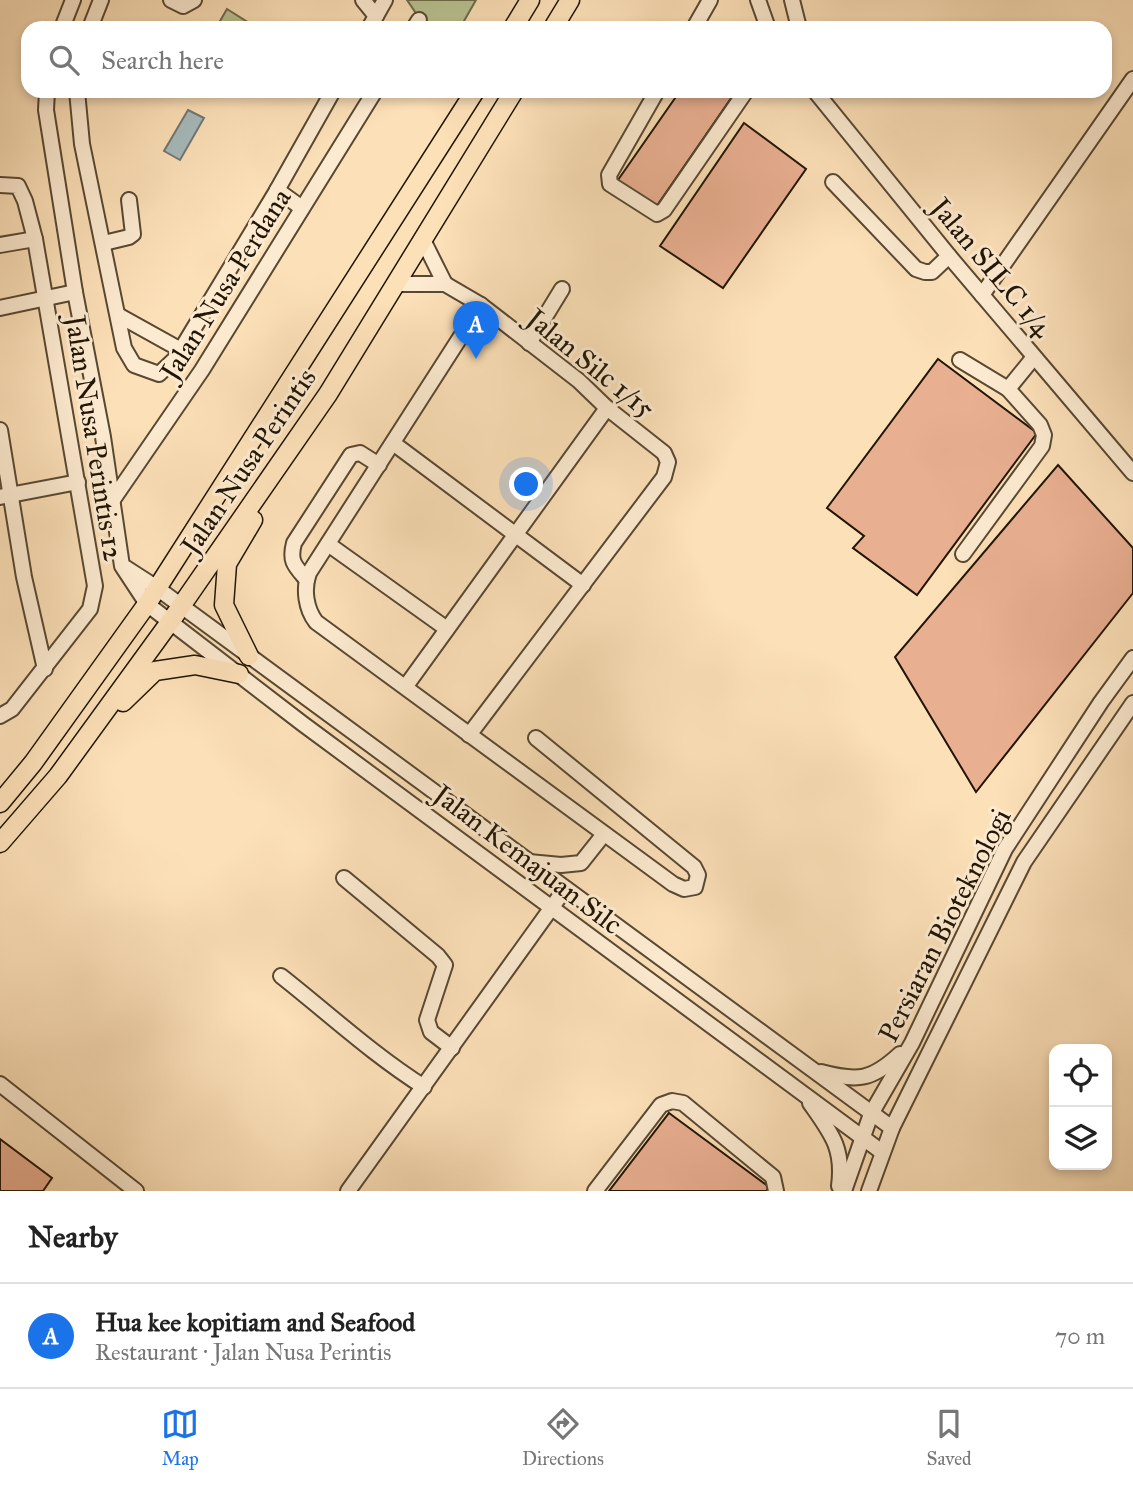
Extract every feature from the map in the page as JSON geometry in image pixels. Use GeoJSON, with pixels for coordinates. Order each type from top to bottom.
{"type":"FeatureCollection","features":[{"type":"Feature","properties":{"kind":"main road"},"geometry":{"type":"LineString","coordinates":[[517,21],[530,0]]}},
{"type":"Feature","properties":{"kind":"main road"},"geometry":{"type":"LineString","coordinates":[[556,21],[569,0]]}},
{"type":"Feature","properties":{"kind":"main road","name":"Jalan Nusa Perintis"},"geometry":{"type":"LineString","coordinates":[[0,803],[33,763],[147,604],[471,98]]}},
{"type":"Feature","properties":{"kind":"main road","name":"Jalan Nusa Perintis"},"geometry":{"type":"LineString","coordinates":[[0,843],[58,776],[170,622],[328,394],[510,98]]}},
{"type":"Feature","properties":{"kind":"main road"},"geometry":{"type":"LineString","coordinates":[[249,656],[225,605],[227,564],[328,394]]}},
{"type":"Feature","properties":{"kind":"main road"},"geometry":{"type":"LineString","coordinates":[[58,776],[132,691],[156,671],[195,665],[239,674]]}},
{"type":"Feature","properties":{"kind":"street"},"geometry":{"type":"LineString","coordinates":[[65,21],[73,0]]}},
{"type":"Feature","properties":{"kind":"street"},"geometry":{"type":"LineString","coordinates":[[93,21],[101,0]]}},
{"type":"Feature","properties":{"kind":"street"},"geometry":{"type":"LineString","coordinates":[[171,0],[183,6],[194,0]]}},
{"type":"Feature","properties":{"kind":"street"},"geometry":{"type":"LineString","coordinates":[[363,0],[372,21]]}},
{"type":"Feature","properties":{"kind":"street"},"geometry":{"type":"LineString","coordinates":[[373,21],[385,0]]}},
{"type":"Feature","properties":{"kind":"street"},"geometry":{"type":"LineString","coordinates":[[698,21],[710,0]]}},
{"type":"Feature","properties":{"kind":"street"},"geometry":{"type":"LineString","coordinates":[[758,0],[766,21]]}},
{"type":"Feature","properties":{"kind":"street"},"geometry":{"type":"LineString","coordinates":[[792,0],[797,21]]}},
{"type":"Feature","properties":{"kind":"street"},"geometry":{"type":"LineString","coordinates":[[982,295],[1133,79]]}},
{"type":"Feature","properties":{"kind":"street"},"geometry":{"type":"LineString","coordinates":[[47,98],[46,110],[75,292],[103,438],[122,566]]}},
{"type":"Feature","properties":{"kind":"street"},"geometry":{"type":"LineString","coordinates":[[79,98],[82,144],[124,348],[134,365],[159,374],[181,350],[329,98]]}},
{"type":"Feature","properties":{"kind":"street","name":"Jalan Nusa Perdana"},"geometry":{"type":"LineString","coordinates":[[113,501],[202,370],[371,98]]}},
{"type":"Feature","properties":{"kind":"street"},"geometry":{"type":"LineString","coordinates":[[653,98],[609,175],[610,184],[657,214],[664,210],[741,98]]}},
{"type":"Feature","properties":{"kind":"street","name":"Jalan SILC 1/4"},"geometry":{"type":"LineString","coordinates":[[821,98],[949,256],[1133,473]]}},
{"type":"Feature","properties":{"kind":"street"},"geometry":{"type":"LineString","coordinates":[[833,182],[916,269],[932,272],[949,256]]}},
{"type":"Feature","properties":{"kind":"street","name":"Jalan Nusa Perintis 12"},"geometry":{"type":"LineString","coordinates":[[0,185],[18,186],[35,239],[95,586],[90,609],[45,669]]}},
{"type":"Feature","properties":{"kind":"street"},"geometry":{"type":"LineString","coordinates":[[277,190],[302,208]]}},
{"type":"Feature","properties":{"kind":"street"},"geometry":{"type":"LineString","coordinates":[[104,243],[133,234],[129,200]]}},
{"type":"Feature","properties":{"kind":"street"},"geometry":{"type":"LineString","coordinates":[[0,245],[35,239]]}},
{"type":"Feature","properties":{"kind":"street"},"geometry":{"type":"LineString","coordinates":[[396,284],[445,284],[423,240]]}},
{"type":"Feature","properties":{"kind":"street","name":"Jalan Silc 1/15"},"geometry":{"type":"LineString","coordinates":[[445,284],[481,305],[579,381],[607,408],[664,453],[668,462],[664,477],[583,585]]}},
{"type":"Feature","properties":{"kind":"street"},"geometry":{"type":"LineString","coordinates":[[529,343],[562,289]]}},
{"type":"Feature","properties":{"kind":"street"},"geometry":{"type":"LineString","coordinates":[[0,308],[75,292]]}},
{"type":"Feature","properties":{"kind":"street"},"geometry":{"type":"LineString","coordinates":[[481,305],[307,580],[308,606],[316,622],[604,834],[673,884],[684,890],[695,887],[698,875],[694,867],[536,738]]}},
{"type":"Feature","properties":{"kind":"street"},"geometry":{"type":"LineString","coordinates":[[118,315],[181,350]]}},
{"type":"Feature","properties":{"kind":"street"},"geometry":{"type":"LineString","coordinates":[[1008,389],[1034,357]]}},
{"type":"Feature","properties":{"kind":"street"},"geometry":{"type":"LineString","coordinates":[[960,360],[1008,389],[1040,425],[1045,435],[1042,446],[963,554]]}},
{"type":"Feature","properties":{"kind":"street"},"geometry":{"type":"LineString","coordinates":[[406,686],[607,408]]}},
{"type":"Feature","properties":{"kind":"street"},"geometry":{"type":"LineString","coordinates":[[0,430],[6,496],[45,669],[12,709],[0,716]]}},
{"type":"Feature","properties":{"kind":"street"},"geometry":{"type":"LineString","coordinates":[[393,443],[583,585],[469,735]]}},
{"type":"Feature","properties":{"kind":"street"},"geometry":{"type":"LineString","coordinates":[[307,580],[292,561],[294,543],[351,455],[360,453],[379,464]]}},
{"type":"Feature","properties":{"kind":"street"},"geometry":{"type":"LineString","coordinates":[[6,496],[78,482]]}},
{"type":"Feature","properties":{"kind":"street"},"geometry":{"type":"LineString","coordinates":[[328,544],[447,629]]}},
{"type":"Feature","properties":{"kind":"street","name":"Jalan Kemajuan Silc"},"geometry":{"type":"LineString","coordinates":[[122,566],[157,588],[892,1128]]}},
{"type":"Feature","properties":{"kind":"street","name":"Jalan Kemajuan Silc"},"geometry":{"type":"LineString","coordinates":[[122,566],[147,604],[170,622],[303,724],[882,1152]]}},
{"type":"Feature","properties":{"kind":"street","name":"Persiaran Bioteknologi"},"geometry":{"type":"LineString","coordinates":[[844,1191],[872,1114],[912,1043],[1005,849],[1133,658]]}},
{"type":"Feature","properties":{"kind":"street","name":"Persiaran Bioteknologi"},"geometry":{"type":"LineString","coordinates":[[869,1191],[892,1128],[1024,862],[1133,703]]}},
{"type":"Feature","properties":{"kind":"street"},"geometry":{"type":"LineString","coordinates":[[303,724],[317,706]]}},
{"type":"Feature","properties":{"kind":"street"},"geometry":{"type":"LineString","coordinates":[[350,757],[363,740]]}},
{"type":"Feature","properties":{"kind":"street"},"geometry":{"type":"LineString","coordinates":[[528,862],[561,865],[581,863],[604,834]]}},
{"type":"Feature","properties":{"kind":"street"},"geometry":{"type":"LineString","coordinates":[[344,878],[438,956],[444,965],[426,1020],[431,1032],[452,1048]]}},
{"type":"Feature","properties":{"kind":"street"},"geometry":{"type":"LineString","coordinates":[[348,1191],[565,889]]}},
{"type":"Feature","properties":{"kind":"street"},"geometry":{"type":"LineString","coordinates":[[281,976],[344,1029],[424,1087]]}},
{"type":"Feature","properties":{"kind":"street"},"geometry":{"type":"LineString","coordinates":[[813,1070],[846,1079],[880,1072],[912,1043]]}},
{"type":"Feature","properties":{"kind":"street"},"geometry":{"type":"LineString","coordinates":[[0,1084],[136,1191]]}},
{"type":"Feature","properties":{"kind":"street"},"geometry":{"type":"LineString","coordinates":[[802,1093],[833,1136],[842,1167],[838,1191]]}},
{"type":"Feature","properties":{"kind":"street"},"geometry":{"type":"LineString","coordinates":[[595,1191],[661,1105],[672,1101],[683,1103],[773,1177],[776,1191]]}},
{"type":"Feature","properties":{"kind":"green space"},"geometry":{"type":"Polygon","coordinates":[[[407,0],[476,0],[464,21],[421,21],[407,0]]]}},
{"type":"Feature","properties":{"kind":"green space"},"geometry":{"type":"Polygon","coordinates":[[[227,9],[246,21],[220,21],[227,9]]]}},
{"type":"Feature","properties":{"kind":"shaded area"},"geometry":{"type":"Polygon","coordinates":[[[188,110],[204,118],[180,160],[164,151],[188,110]]]}},
{"type":"Feature","properties":{"kind":"building"},"geometry":{"type":"Polygon","coordinates":[[[675,98],[731,98],[656,207],[618,180],[675,98]]]}},
{"type":"Feature","properties":{"kind":"building"},"geometry":{"type":"Polygon","coordinates":[[[744,123],[806,169],[723,288],[660,246],[744,123]]]}},
{"type":"Feature","properties":{"kind":"building"},"geometry":{"type":"Polygon","coordinates":[[[938,359],[1037,433],[917,595],[853,548],[864,536],[827,508],[938,359]]]}},
{"type":"Feature","properties":{"kind":"building"},"geometry":{"type":"Polygon","coordinates":[[[1058,465],[1133,548],[1133,593],[976,792],[895,657],[1058,465]]]}},
{"type":"Feature","properties":{"kind":"building"},"geometry":{"type":"Polygon","coordinates":[[[669,1113],[769,1187],[766,1191],[609,1191],[669,1113]]]}},
{"type":"Feature","properties":{"kind":"building"},"geometry":{"type":"Polygon","coordinates":[[[0,1139],[52,1178],[43,1191],[0,1191],[0,1139]]]}},
{"type":"Feature","properties":{"kind":"place","name":"Hua kee kopitiam and Seafood"},"geometry":{"type":"Point","coordinates":[476,359]}}]}
